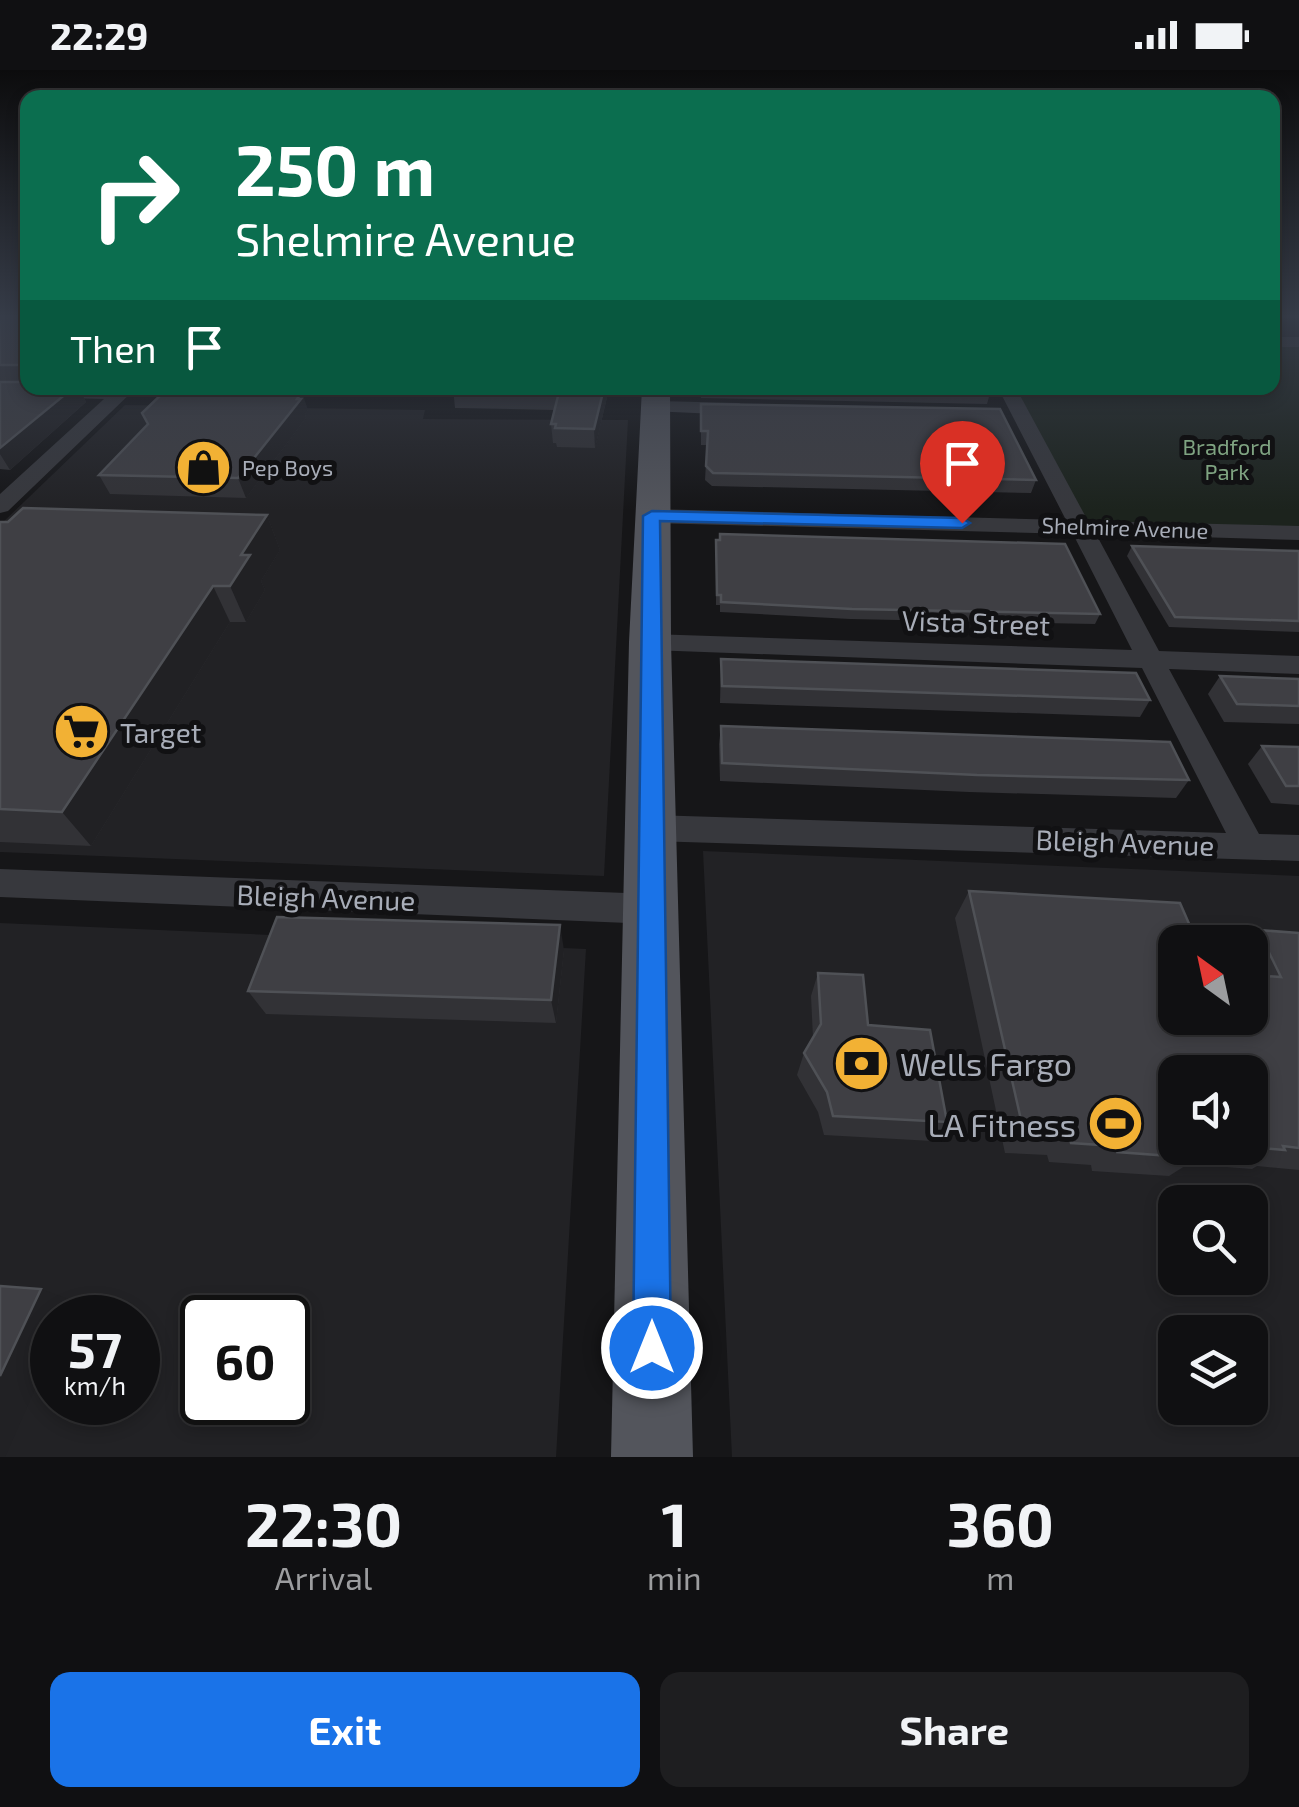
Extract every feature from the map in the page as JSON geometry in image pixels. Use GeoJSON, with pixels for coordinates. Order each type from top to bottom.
{"type":"FeatureCollection","features":[{"type":"Feature","properties":{"kind":"main road"},"geometry":{"type":"LineString","coordinates":[[652,1457],[650,642],[656,397]]}},
{"type":"Feature","properties":{"kind":"street"},"geometry":{"type":"LineString","coordinates":[[3,500],[119,395]]}},
{"type":"Feature","properties":{"kind":"street"},"geometry":{"type":"LineString","coordinates":[[1008,395],[1012,414],[1080,526],[1250,846]]}},
{"type":"Feature","properties":{"kind":"street"},"geometry":{"type":"LineString","coordinates":[[656,397],[755,409]]}},
{"type":"Feature","properties":{"kind":"street","name":"Shelmire Avenue"},"geometry":{"type":"LineString","coordinates":[[652,516],[1299,533]]}},
{"type":"Feature","properties":{"kind":"street","name":"Vista Street"},"geometry":{"type":"LineString","coordinates":[[650,642],[1299,665]]}},
{"type":"Feature","properties":{"kind":"street","name":"Bleigh Avenue"},"geometry":{"type":"LineString","coordinates":[[652,828],[1299,848]]}},
{"type":"Feature","properties":{"kind":"street","name":"Bleigh Avenue"},"geometry":{"type":"LineString","coordinates":[[0,883],[652,909]]}},
{"type":"Feature","properties":{"kind":"shaded area"},"geometry":{"type":"Polygon","coordinates":[[[125,405],[425,410],[423,419],[628,420],[604,876],[0,852],[0,525],[125,405]]]}},
{"type":"Feature","properties":{"kind":"shaded area"},"geometry":{"type":"Polygon","coordinates":[[[703,851],[1299,876],[1299,1457],[732,1457],[703,851]]]}},
{"type":"Feature","properties":{"kind":"shaded area"},"geometry":{"type":"Polygon","coordinates":[[[0,923],[586,949],[556,1457],[0,1457],[0,923]]]}},
{"type":"Feature","properties":{"kind":"green space","name":"Bradford Park"},"geometry":{"type":"Polygon","coordinates":[[[1280,380],[1299,380],[1299,533],[1080,525],[1011,395],[1280,395],[1280,380]]]}},
{"type":"Feature","properties":{"kind":"building"},"geometry":{"type":"Polygon","coordinates":[[[0,382],[20,382],[20,395],[64,395],[0,448],[0,382]]]}},
{"type":"Feature","properties":{"kind":"building"},"geometry":{"type":"Polygon","coordinates":[[[161,395],[300,395],[297,399],[301,399],[238,478],[99,475],[148,424],[142,413],[161,395]]]}},
{"type":"Feature","properties":{"kind":"building"},"geometry":{"type":"Polygon","coordinates":[[[558,395],[602,395],[594,429],[555,428],[556,424],[551,424],[558,395]]]}},
{"type":"Feature","properties":{"kind":"building"},"geometry":{"type":"Polygon","coordinates":[[[701,404],[1000,409],[1036,480],[713,473],[706,466],[708,431],[701,431],[701,404]]]}},
{"type":"Feature","properties":{"kind":"building","name":"Target"},"geometry":{"type":"Polygon","coordinates":[[[23,508],[267,515],[241,555],[250,555],[230,586],[213,586],[62,812],[0,809],[0,522],[8,522],[23,508]]]}},
{"type":"Feature","properties":{"kind":"building"},"geometry":{"type":"Polygon","coordinates":[[[720,534],[1065,544],[1100,614],[721,602],[721,595],[717,595],[716,540],[720,540],[720,534]]]}},
{"type":"Feature","properties":{"kind":"building"},"geometry":{"type":"Polygon","coordinates":[[[1132,546],[1299,551],[1299,621],[1175,617],[1132,546]]]}},
{"type":"Feature","properties":{"kind":"building"},"geometry":{"type":"Polygon","coordinates":[[[721,659],[1136,673],[1150,700],[722,686],[721,659]]]}},
{"type":"Feature","properties":{"kind":"building"},"geometry":{"type":"Polygon","coordinates":[[[1220,676],[1299,679],[1299,706],[1237,704],[1220,676]]]}},
{"type":"Feature","properties":{"kind":"building"},"geometry":{"type":"Polygon","coordinates":[[[721,726],[1170,742],[1189,780],[722,763],[721,726]]]}},
{"type":"Feature","properties":{"kind":"building"},"geometry":{"type":"Polygon","coordinates":[[[1262,746],[1299,747],[1299,786],[1286,786],[1262,746]]]}},
{"type":"Feature","properties":{"kind":"building"},"geometry":{"type":"Polygon","coordinates":[[[969,891],[1180,903],[1190,925],[1158,925],[1158,1035],[1268,1035],[1268,976],[1281,977],[1268,950],[1268,931],[1299,933],[1299,1148],[1268,1149],[1268,1055],[1158,1055],[1158,1155],[1117,1152],[1115,1146],[1071,1143],[1069,1136],[1024,1133],[969,891]]]}},
{"type":"Feature","properties":{"kind":"building"},"geometry":{"type":"Polygon","coordinates":[[[277,917],[560,925],[551,1000],[248,991],[277,917]]]}},
{"type":"Feature","properties":{"kind":"building","name":"Wells Fargo"},"geometry":{"type":"Polygon","coordinates":[[[818,973],[863,975],[868,1025],[930,1030],[947,1122],[833,1116],[827,1092],[804,1053],[821,1024],[818,973]]]}},
{"type":"Feature","properties":{"kind":"building"},"geometry":{"type":"Polygon","coordinates":[[[0,1286],[41,1289],[38,1295],[30,1295],[30,1312],[0,1376],[0,1286]]]}},
{"type":"Feature","properties":{"kind":"place","name":"Pep Boys"},"geometry":{"type":"Point","coordinates":[203,467]}},
{"type":"Feature","properties":{"kind":"place","name":"Target"},"geometry":{"type":"Point","coordinates":[81,732]}},
{"type":"Feature","properties":{"kind":"place","name":"Wells Fargo"},"geometry":{"type":"Point","coordinates":[861,1063]}},
{"type":"Feature","properties":{"kind":"place","name":"LA Fitness"},"geometry":{"type":"Point","coordinates":[1115,1124]}},
{"type":"Feature","properties":{"kind":"route"},"geometry":{"type":"LineString","coordinates":[[652,1348],[652,516],[962,523]]}}]}
